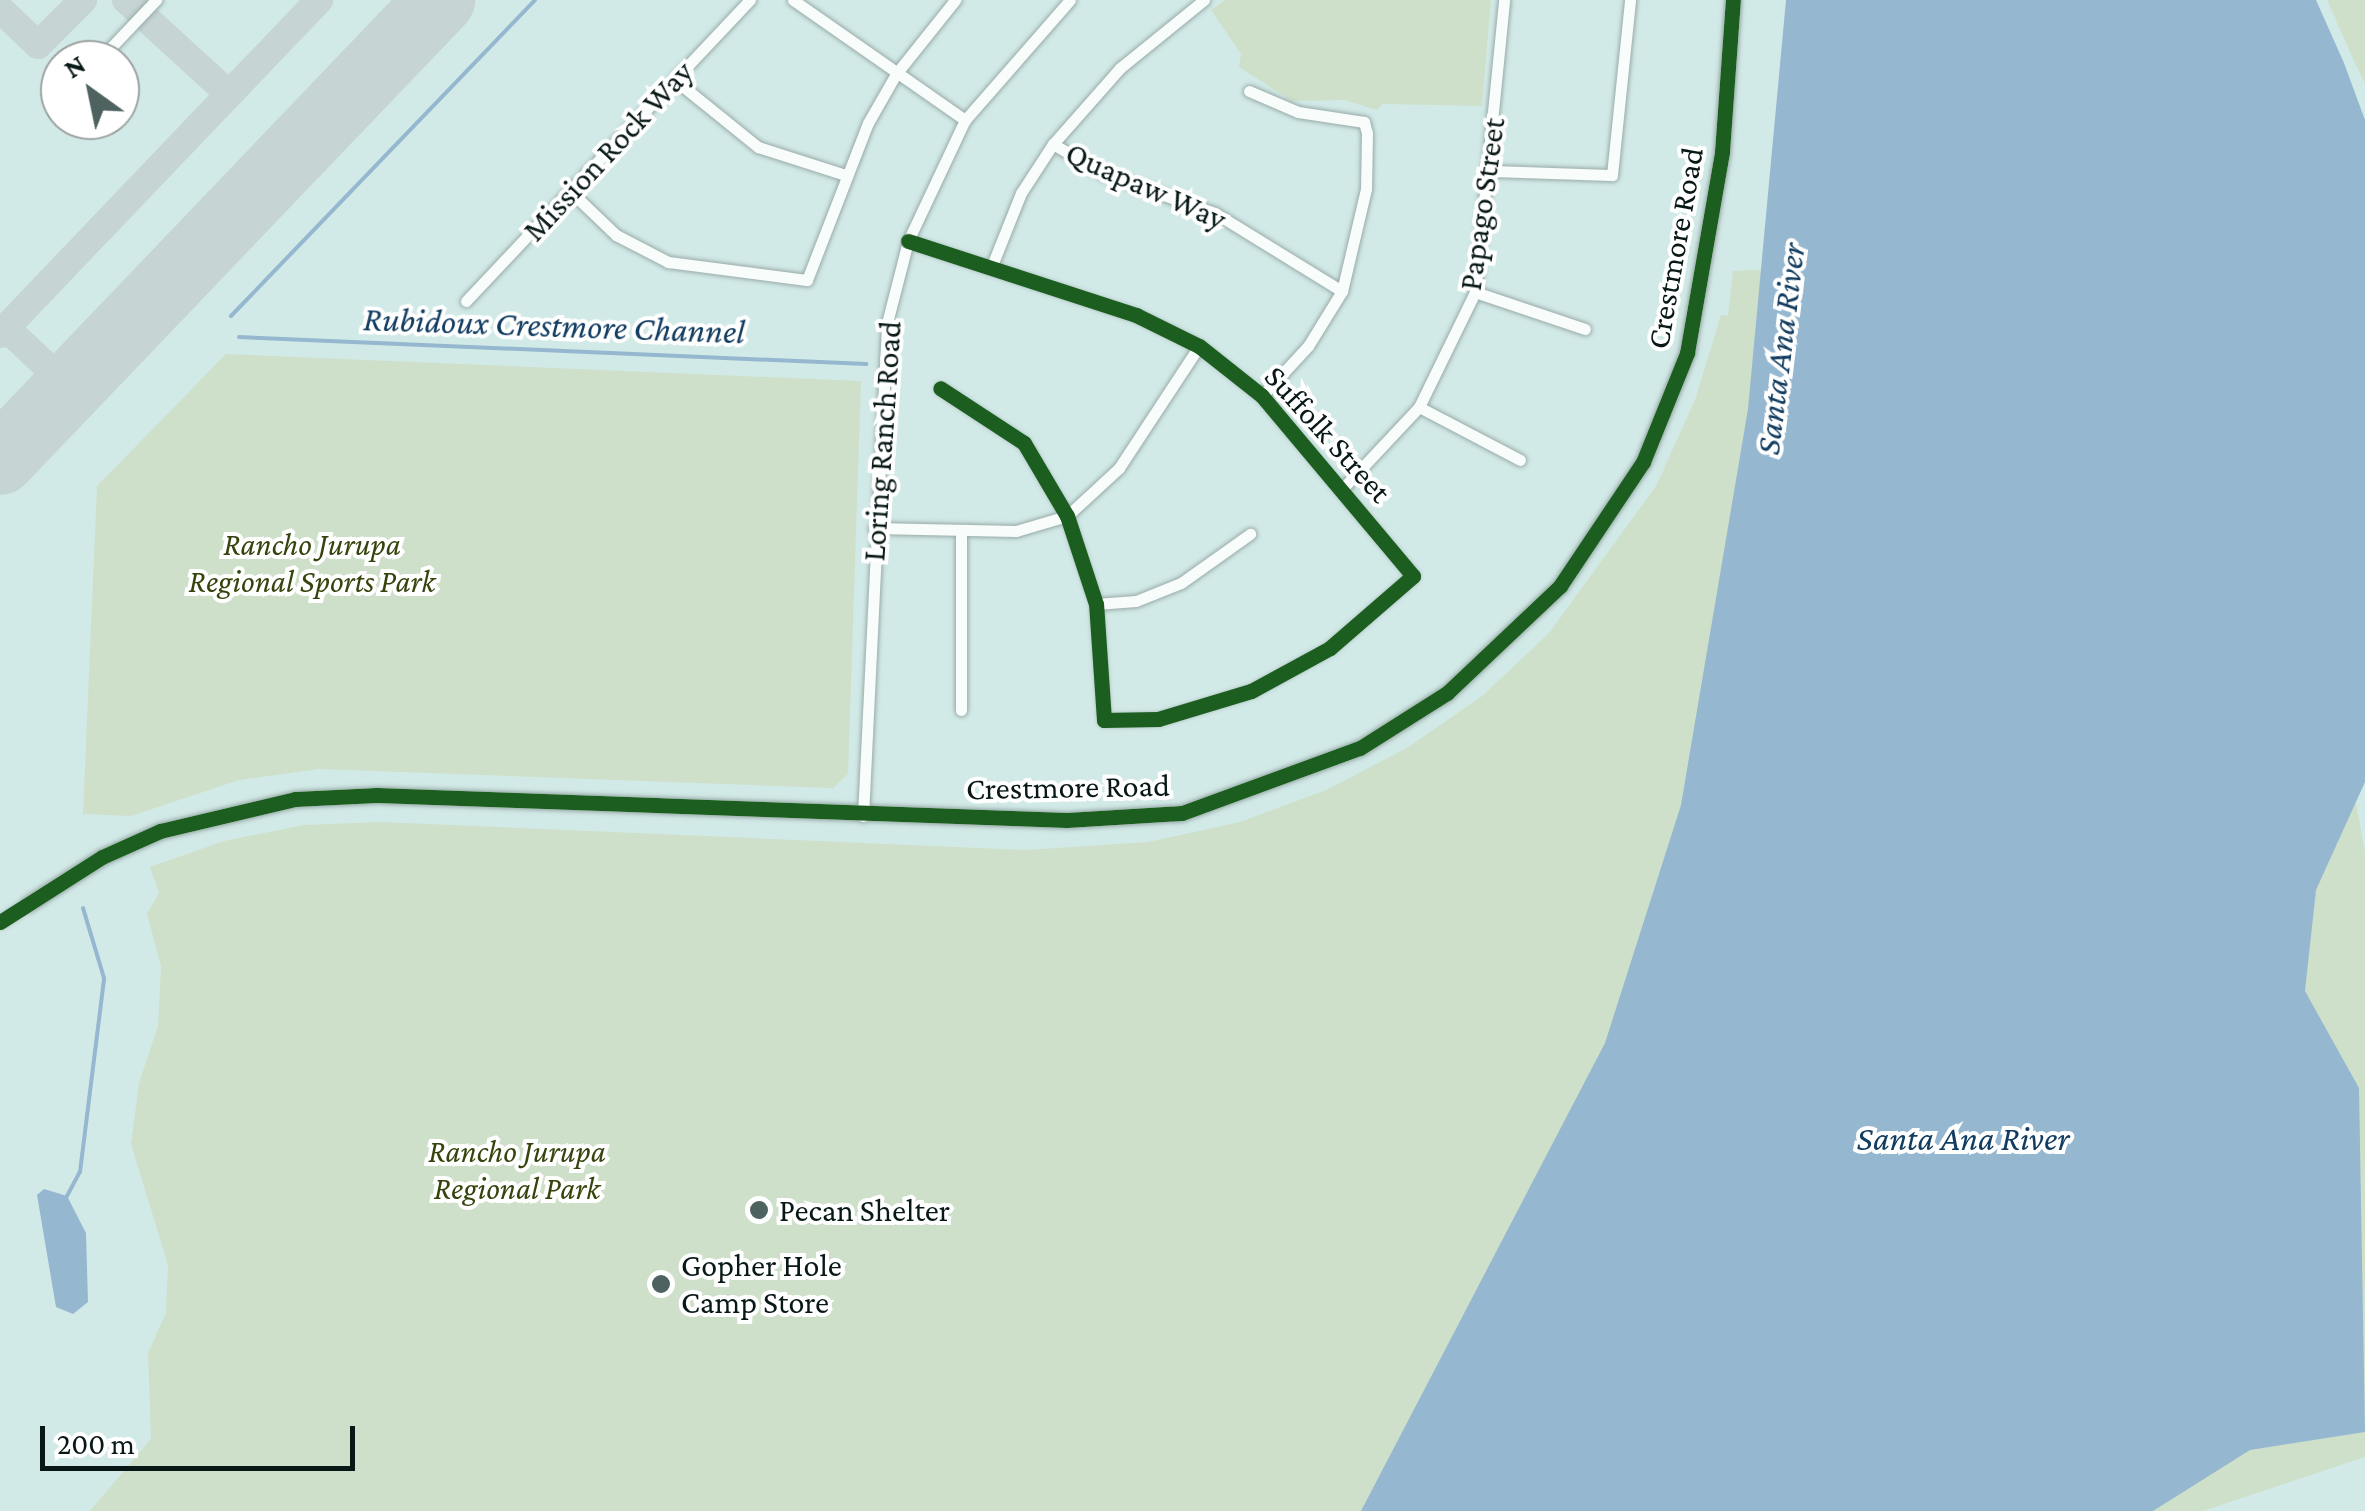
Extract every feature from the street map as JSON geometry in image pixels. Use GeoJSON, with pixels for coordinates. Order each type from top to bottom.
{"type":"FeatureCollection","features":[{"type":"Feature","properties":{"kind":"street"},"geometry":{"type":"LineString","coordinates":[[118,40],[156,0]]}},
{"type":"Feature","properties":{"kind":"street","name":"Mission Rock Way"},"geometry":{"type":"LineString","coordinates":[[466,301],[750,0]]}},
{"type":"Feature","properties":{"kind":"street"},"geometry":{"type":"LineString","coordinates":[[794,0],[965,120]]}},
{"type":"Feature","properties":{"kind":"street"},"geometry":{"type":"LineString","coordinates":[[570,191],[616,235],[668,262],[808,280],[845,174],[896,74],[955,0]]}},
{"type":"Feature","properties":{"kind":"street","name":"Loring Ranch Road"},"geometry":{"type":"LineString","coordinates":[[863,816],[874,528],[887,323],[908,240],[965,120],[1070,0]]}},
{"type":"Feature","properties":{"kind":"street"},"geometry":{"type":"LineString","coordinates":[[990,268],[1021,193],[1053,144],[1120,68],[1204,0]]}},
{"type":"Feature","properties":{"kind":"street","name":"Papago Street"},"geometry":{"type":"LineString","coordinates":[[1343,488],[1419,407],[1474,292],[1491,171],[1504,0]]}},
{"type":"Feature","properties":{"kind":"street"},"geometry":{"type":"LineString","coordinates":[[1491,171],[1612,175],[1630,0]]}},
{"type":"Feature","properties":{"kind":"street","name":"Crestmore Road"},"geometry":{"type":"LineString","coordinates":[[28,904],[102,856],[160,831],[295,800],[377,795],[863,816],[1066,820],[1182,813],[1360,748],[1447,693],[1560,586],[1651,444],[1687,354],[1722,152],[1734,0]]}},
{"type":"Feature","properties":{"kind":"street"},"geometry":{"type":"LineString","coordinates":[[675,80],[726,128],[758,147],[845,174]]}},
{"type":"Feature","properties":{"kind":"street"},"geometry":{"type":"LineString","coordinates":[[1249,92],[1298,112],[1364,122],[1366,189],[1342,291],[1308,346],[1262,396]]}},
{"type":"Feature","properties":{"kind":"street","name":"Quapaw Way"},"geometry":{"type":"LineString","coordinates":[[1053,144],[1104,174],[1215,213],[1342,291]]}},
{"type":"Feature","properties":{"kind":"street","name":"Suffolk Street"},"geometry":{"type":"LineString","coordinates":[[908,240],[1136,314],[1199,346],[1262,396],[1413,576],[1330,648],[1251,691],[1158,719],[1104,720],[1096,604]]}},
{"type":"Feature","properties":{"kind":"street"},"geometry":{"type":"LineString","coordinates":[[1474,292],[1585,328]]}},
{"type":"Feature","properties":{"kind":"street"},"geometry":{"type":"LineString","coordinates":[[874,528],[961,533],[1016,531],[1067,516],[1119,468],[1199,346]]}},
{"type":"Feature","properties":{"kind":"street"},"geometry":{"type":"LineString","coordinates":[[940,388],[1024,444],[1067,516],[1096,604],[1136,601],[1181,583],[1250,534]]}},
{"type":"Feature","properties":{"kind":"street"},"geometry":{"type":"LineString","coordinates":[[1419,407],[1520,460]]}},
{"type":"Feature","properties":{"kind":"street"},"geometry":{"type":"LineString","coordinates":[[961,533],[962,710]]}},
{"type":"Feature","properties":{"kind":"street"},"geometry":{"type":"LineString","coordinates":[[0,922],[28,904]]}},
{"type":"Feature","properties":{"kind":"green space"},"geometry":{"type":"Polygon","coordinates":[[[1225,0],[1491,0],[1482,106],[1383,104],[1377,110],[1345,100],[1292,101],[1239,67],[1241,54],[1211,10],[1225,0]]]}},
{"type":"Feature","properties":{"kind":"green space"},"geometry":{"type":"Polygon","coordinates":[[[2327,0],[2365,0],[2365,83],[2354,61],[2327,0]]]}},
{"type":"Feature","properties":{"kind":"green space","name":"Rancho Jurupa Regional Park"},"geometry":{"type":"Polygon","coordinates":[[[2257,246],[2365,853],[2365,1457],[2203,1511],[90,1511],[151,1439],[148,1353],[166,1313],[168,1265],[131,1144],[139,1083],[158,1026],[161,966],[147,914],[159,893],[150,867],[224,841],[304,825],[382,822],[1026,850],[1148,842],[1240,822],[1326,790],[1407,748],[1482,696],[1549,633],[1656,486],[1695,400],[1721,315],[1728,315],[1733,271],[2257,246]]]}},
{"type":"Feature","properties":{"kind":"green space","name":"Rancho Jurupa Regional Sports Park"},"geometry":{"type":"Polygon","coordinates":[[[226,354],[861,381],[848,774],[833,788],[319,769],[239,780],[131,816],[83,814],[97,486],[226,354]]]}},
{"type":"Feature","properties":{"kind":"water","name":"Santa Ana River"},"geometry":{"type":"Polygon","coordinates":[[[1786,0],[2316,0],[2344,63],[2365,120],[2365,782],[2316,890],[2305,991],[2359,1088],[2365,1432],[2250,1450],[2153,1511],[1361,1511],[1605,1043],[1681,805],[1748,409],[1786,0]]]}},
{"type":"Feature","properties":{"kind":"water"},"geometry":{"type":"Polygon","coordinates":[[[44,1189],[67,1196],[86,1233],[88,1302],[73,1314],[56,1307],[37,1195],[44,1189]]]}},
{"type":"Feature","properties":{"kind":"waterway","name":"Rubidoux Crestmore Channel"},"geometry":{"type":"LineString","coordinates":[[231,316],[535,0]]}},
{"type":"Feature","properties":{"kind":"waterway","name":"Rubidoux Crestmore Channel"},"geometry":{"type":"LineString","coordinates":[[239,337],[866,364]]}},
{"type":"Feature","properties":{"kind":"waterway","name":"Rubidoux Crestmore Channel"},"geometry":{"type":"LineString","coordinates":[[67,1196],[80,1172],[104,978],[83,908]]}},
{"type":"Feature","properties":{"kind":"taxiway"},"geometry":{"type":"LineString","coordinates":[[0,9],[38,45],[83,0]]}},
{"type":"Feature","properties":{"kind":"taxiway"},"geometry":{"type":"LineString","coordinates":[[126,0],[229,94]]}},
{"type":"Feature","properties":{"kind":"taxiway"},"geometry":{"type":"LineString","coordinates":[[0,334],[319,0]]}},
{"type":"Feature","properties":{"kind":"taxiway"},"geometry":{"type":"LineString","coordinates":[[5,327],[69,387]]}},
{"type":"Feature","properties":{"kind":"runway"},"geometry":{"type":"LineString","coordinates":[[0,460],[440,0]]}},
{"type":"Feature","properties":{"kind":"cycle path"},"geometry":{"type":"LineString","coordinates":[[0,922],[102,857],[160,831],[295,799],[377,795],[1067,820],[1182,813],[1360,748],[1447,693],[1560,586],[1643,462],[1687,353],[1722,152],[1733,0]]}},
{"type":"Feature","properties":{"kind":"cycle path"},"geometry":{"type":"LineString","coordinates":[[908,241],[1136,315],[1199,346],[1262,396],[1413,576],[1330,648],[1251,691],[1158,719],[1104,720],[1096,604],[1067,516],[1024,443],[940,388]]}},
{"type":"Feature","properties":{"kind":"place","name":"Pecan Shelter"},"geometry":{"type":"Point","coordinates":[759,1210]}},
{"type":"Feature","properties":{"kind":"place","name":"Gopher Hole Camp Store"},"geometry":{"type":"Point","coordinates":[661,1284]}}]}
